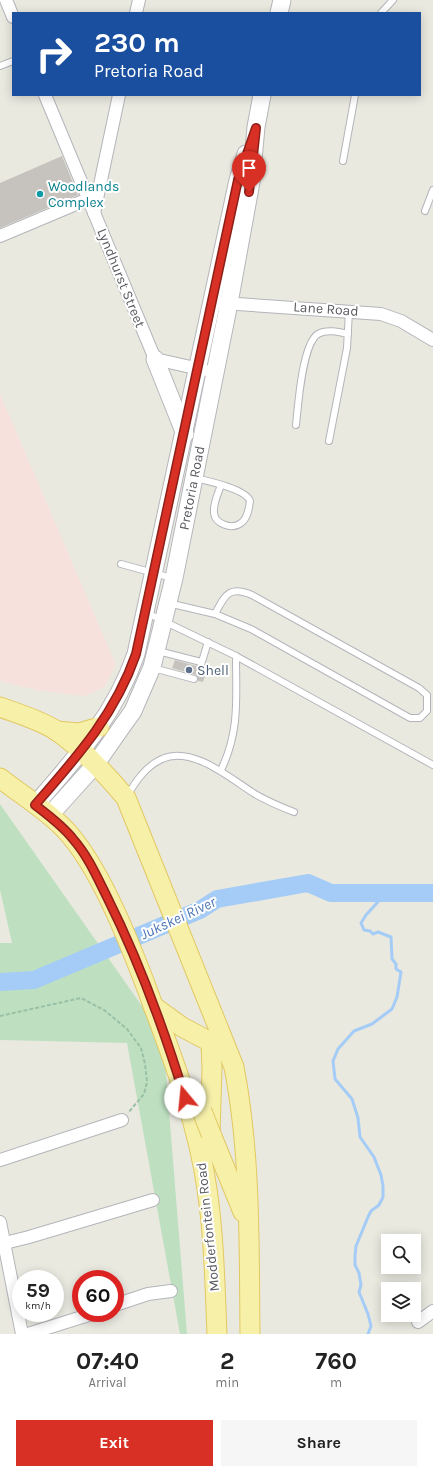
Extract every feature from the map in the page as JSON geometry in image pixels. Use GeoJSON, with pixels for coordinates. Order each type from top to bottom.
{"type":"FeatureCollection","features":[{"type":"Feature","properties":{"kind":"main road"},"geometry":{"type":"LineString","coordinates":[[280,12],[282,0]]}},
{"type":"Feature","properties":{"kind":"main road","name":"Pretoria Road"},"geometry":{"type":"LineString","coordinates":[[42,810],[95,765],[132,711],[152,667],[174,578],[215,373],[221,303],[238,180],[256,128],[262,96]]}},
{"type":"Feature","properties":{"kind":"main road","name":"Pretoria Road"},"geometry":{"type":"LineString","coordinates":[[42,810],[116,702],[128,677],[136,654],[146,613],[198,369],[221,303]]}},
{"type":"Feature","properties":{"kind":"main road"},"geometry":{"type":"LineString","coordinates":[[155,359],[185,434]]}},
{"type":"Feature","properties":{"kind":"main road"},"geometry":{"type":"LineString","coordinates":[[176,474],[194,477]]}},
{"type":"Feature","properties":{"kind":"main road"},"geometry":{"type":"LineString","coordinates":[[0,707],[31,718],[56,731],[112,781],[126,798],[180,936],[209,1004],[219,1046],[234,1067],[240,1097],[246,1163],[249,1228],[250,1334]]}},
{"type":"Feature","properties":{"kind":"main road"},"geometry":{"type":"LineString","coordinates":[[56,731],[79,733],[99,727]]}},
{"type":"Feature","properties":{"kind":"main road","name":"Modderfontein Road"},"geometry":{"type":"LineString","coordinates":[[0,778],[42,810],[73,839],[91,865],[121,925],[154,1006],[174,1060],[193,1123],[207,1188],[215,1283],[217,1334]]}},
{"type":"Feature","properties":{"kind":"main road"},"geometry":{"type":"LineString","coordinates":[[154,1006],[182,1027],[219,1046]]}},
{"type":"Feature","properties":{"kind":"main road"},"geometry":{"type":"LineString","coordinates":[[207,1188],[212,1070],[219,1046]]}},
{"type":"Feature","properties":{"kind":"main road"},"geometry":{"type":"LineString","coordinates":[[174,1060],[202,1110],[249,1228]]}},
{"type":"Feature","properties":{"kind":"street"},"geometry":{"type":"LineString","coordinates":[[6,0],[12,15]]}},
{"type":"Feature","properties":{"kind":"street"},"geometry":{"type":"LineString","coordinates":[[136,12],[139,0]]}},
{"type":"Feature","properties":{"kind":"street","name":"Lyndhurst Street"},"geometry":{"type":"LineString","coordinates":[[45,96],[155,359]]}},
{"type":"Feature","properties":{"kind":"street"},"geometry":{"type":"LineString","coordinates":[[94,213],[119,96]]}},
{"type":"Feature","properties":{"kind":"street"},"geometry":{"type":"LineString","coordinates":[[0,236],[88,199]]}},
{"type":"Feature","properties":{"kind":"street","name":"Lane Road"},"geometry":{"type":"LineString","coordinates":[[221,303],[370,312],[391,317],[433,340]]}},
{"type":"Feature","properties":{"kind":"street"},"geometry":{"type":"LineString","coordinates":[[155,359],[215,373]]}},
{"type":"Feature","properties":{"kind":"street"},"geometry":{"type":"LineString","coordinates":[[0,1160],[122,1120]]}},
{"type":"Feature","properties":{"kind":"street"},"geometry":{"type":"LineString","coordinates":[[5,1243],[153,1200]]}},
{"type":"Feature","properties":{"kind":"street"},"geometry":{"type":"LineString","coordinates":[[0,1222],[22,1334]]}},
{"type":"Feature","properties":{"kind":"street"},"geometry":{"type":"LineString","coordinates":[[124,1302],[148,1294],[171,1291]]}},
{"type":"Feature","properties":{"kind":"street"},"geometry":{"type":"LineString","coordinates":[[421,1320],[433,1311]]}},
{"type":"Feature","properties":{"kind":"street"},"geometry":{"type":"LineString","coordinates":[[28,1334],[72,1320]]}},
{"type":"Feature","properties":{"kind":"lane"},"geometry":{"type":"LineString","coordinates":[[382,12],[393,0]]}},
{"type":"Feature","properties":{"kind":"lane"},"geometry":{"type":"LineString","coordinates":[[0,66],[12,60]]}},
{"type":"Feature","properties":{"kind":"lane"},"geometry":{"type":"LineString","coordinates":[[343,161],[355,96]]}},
{"type":"Feature","properties":{"kind":"lane"},"geometry":{"type":"LineString","coordinates":[[425,212],[433,190]]}},
{"type":"Feature","properties":{"kind":"lane"},"geometry":{"type":"LineString","coordinates":[[329,441],[348,334],[349,311]]}},
{"type":"Feature","properties":{"kind":"lane"},"geometry":{"type":"LineString","coordinates":[[296,425],[302,374],[312,340],[317,335],[327,331],[348,334]]}},
{"type":"Feature","properties":{"kind":"lane"},"geometry":{"type":"LineString","coordinates":[[194,477],[221,485],[247,494],[250,501],[245,519],[240,524],[233,527],[227,526],[217,520],[214,514],[215,503],[221,485]]}},
{"type":"Feature","properties":{"kind":"lane"},"geometry":{"type":"LineString","coordinates":[[121,564],[174,578]]}},
{"type":"Feature","properties":{"kind":"lane"},"geometry":{"type":"LineString","coordinates":[[168,603],[215,614],[251,629],[402,715],[415,719],[424,715],[427,711],[427,699],[424,692],[252,595],[244,592],[231,591],[225,596],[215,614]]}},
{"type":"Feature","properties":{"kind":"lane"},"geometry":{"type":"LineString","coordinates":[[146,613],[164,620],[236,656],[433,765]]}},
{"type":"Feature","properties":{"kind":"lane"},"geometry":{"type":"LineString","coordinates":[[156,651],[200,665],[208,642]]}},
{"type":"Feature","properties":{"kind":"lane"},"geometry":{"type":"LineString","coordinates":[[220,770],[230,752],[235,723],[236,656]]}},
{"type":"Feature","properties":{"kind":"lane"},"geometry":{"type":"LineString","coordinates":[[152,667],[194,679]]}},
{"type":"Feature","properties":{"kind":"lane"},"geometry":{"type":"LineString","coordinates":[[126,798],[146,769],[163,758],[179,755],[188,757],[220,770],[256,794],[294,812]]}},
{"type":"Feature","properties":{"kind":"path"},"geometry":{"type":"LineString","coordinates":[[0,1016],[81,998],[104,1010],[127,1029],[141,1048],[147,1082],[144,1094],[122,1120]]}},
{"type":"Feature","properties":{"kind":"shaded area"},"geometry":{"type":"Polygon","coordinates":[[[0,394],[116,665],[104,687],[85,696],[37,690],[0,681],[0,394]]]}},
{"type":"Feature","properties":{"kind":"green space"},"geometry":{"type":"Polygon","coordinates":[[[0,804],[163,1036],[187,1334],[180,1334],[127,1043],[0,1040],[0,943],[12,943],[0,890],[0,804]]]}},
{"type":"Feature","properties":{"kind":"building","name":"Woodlands Complex"},"geometry":{"type":"Polygon","coordinates":[[[62,156],[78,195],[0,228],[0,183],[62,156]]]}},
{"type":"Feature","properties":{"kind":"building"},"geometry":{"type":"Polygon","coordinates":[[[175,660],[196,666],[198,672],[207,670],[203,682],[198,681],[196,675],[172,668],[175,660]]]}},
{"type":"Feature","properties":{"kind":"waterway","name":"Jukskei River"},"geometry":{"type":"LineString","coordinates":[[0,982],[34,980],[200,910],[217,899],[308,883],[331,893],[433,893]]}},
{"type":"Feature","properties":{"kind":"waterway"},"geometry":{"type":"LineString","coordinates":[[368,1334],[371,1326],[359,1292],[361,1285],[359,1273],[355,1265],[356,1246],[371,1211],[379,1205],[383,1197],[383,1186],[381,1175],[374,1157],[360,1137],[358,1118],[352,1099],[335,1079],[333,1061],[338,1049],[354,1031],[372,1024],[392,1009],[397,997],[401,972],[396,969],[396,964],[392,959],[391,937],[378,932],[373,934],[370,931],[364,930],[361,923],[366,915],[386,893]]}},
{"type":"Feature","properties":{"kind":"place","name":"Woodlands Complex"},"geometry":{"type":"Point","coordinates":[40,194]}},
{"type":"Feature","properties":{"kind":"place","name":"Shell"},"geometry":{"type":"Point","coordinates":[189,670]}},
{"type":"Feature","properties":{"kind":"route"},"geometry":{"type":"LineString","coordinates":[[185,1098],[174,1060],[137,963],[121,925],[91,865],[73,839],[35,805],[81,752],[116,702],[128,677],[136,654],[185,434],[238,180],[256,128],[249,192]]}}]}
